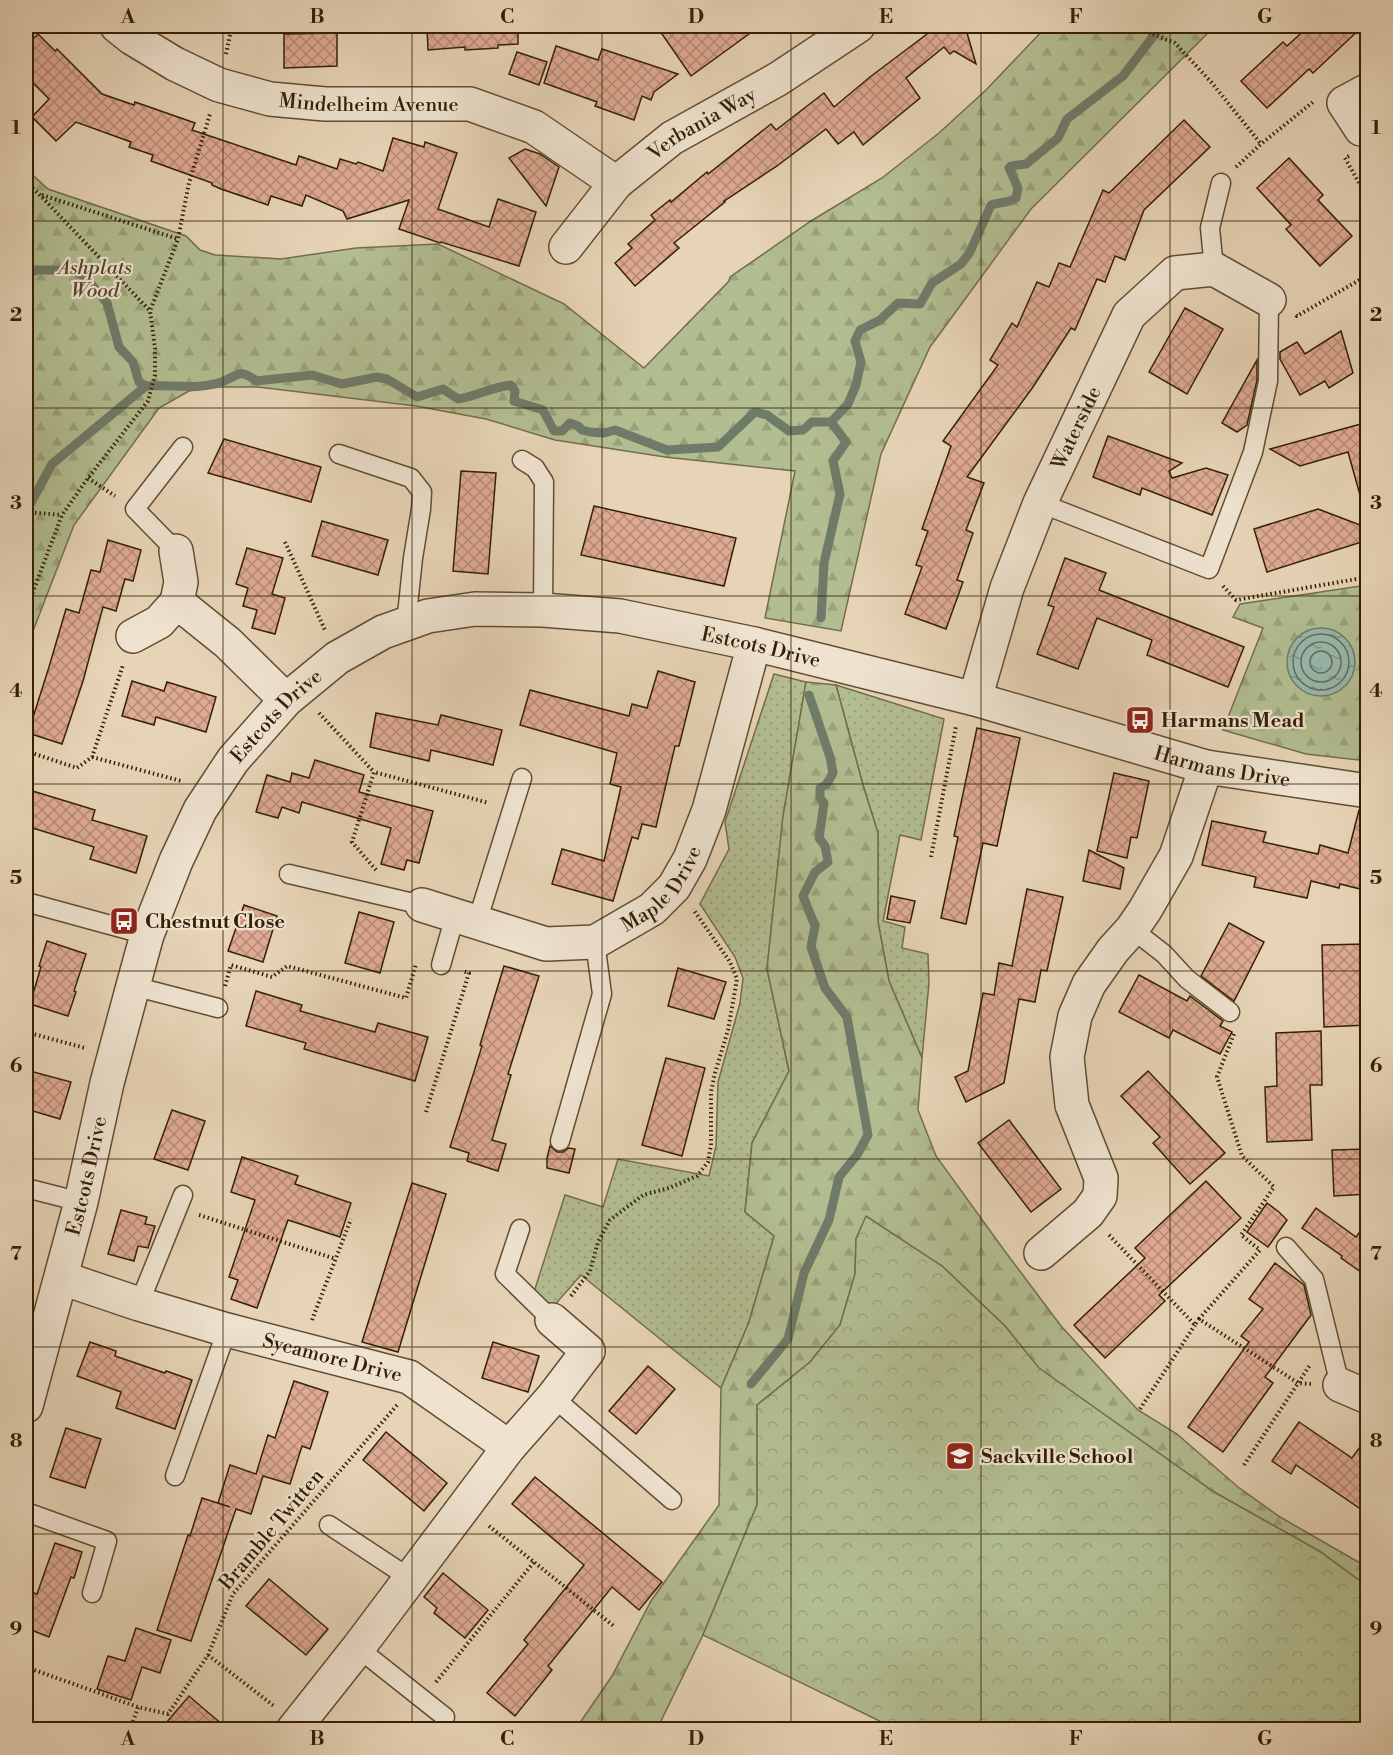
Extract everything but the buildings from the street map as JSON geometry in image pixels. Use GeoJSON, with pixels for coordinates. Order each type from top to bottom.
{"type":"FeatureCollection","features":[{"type":"Feature","properties":{"kind":"street","name":"Mindelheim Avenue"},"geometry":{"type":"LineString","coordinates":[[117,26],[132,38],[175,64],[219,85],[270,99],[325,104],[470,105],[534,127],[616,183]]}},
{"type":"Feature","properties":{"kind":"street","name":"Verbania Way"},"geometry":{"type":"LineString","coordinates":[[566,247],[616,183],[672,138],[778,79],[858,26]]}},
{"type":"Feature","properties":{"kind":"street"},"geometry":{"type":"LineString","coordinates":[[1214,269],[1269,300]]}},
{"type":"Feature","properties":{"kind":"street","name":"Waterside"},"geometry":{"type":"LineString","coordinates":[[969,697],[1040,503],[1129,315],[1175,273],[1214,269]]}},
{"type":"Feature","properties":{"kind":"street"},"geometry":{"type":"LineString","coordinates":[[133,636],[159,621],[177,602],[181,582],[176,551]]}},
{"type":"Feature","properties":{"kind":"street"},"geometry":{"type":"LineString","coordinates":[[177,602],[292,695]]}},
{"type":"Feature","properties":{"kind":"street","name":"Estcots Drive"},"geometry":{"type":"LineString","coordinates":[[26,1406],[62,1278],[115,1056],[147,935],[176,861],[201,810],[232,760],[292,695],[337,658],[383,632],[428,616],[475,609],[543,610],[620,616],[754,644],[969,697]]}},
{"type":"Feature","properties":{"kind":"street","name":"Maple Drive"},"geometry":{"type":"LineString","coordinates":[[422,905],[546,944],[595,942],[652,909],[674,887],[690,859],[709,810],[754,644]]}},
{"type":"Feature","properties":{"kind":"street","name":"Harmans Drive"},"geometry":{"type":"LineString","coordinates":[[969,697],[1206,767],[1368,792]]}},
{"type":"Feature","properties":{"kind":"street"},"geometry":{"type":"LineString","coordinates":[[1041,1253],[1088,1213],[1100,1196],[1101,1178],[1072,1105],[1067,1056],[1075,1016],[1089,984],[1145,910],[1176,856],[1206,767]]}},
{"type":"Feature","properties":{"kind":"street","name":"Sycamore Drive"},"geometry":{"type":"LineString","coordinates":[[62,1278],[227,1330],[409,1377],[508,1447]]}},
{"type":"Feature","properties":{"kind":"street"},"geometry":{"type":"LineString","coordinates":[[295,1726],[411,1579],[508,1447],[553,1397],[588,1351],[552,1320]]}},
{"type":"Feature","properties":{"kind":"lane"},"geometry":{"type":"LineString","coordinates":[[1214,269],[1210,228],[1221,183]]}},
{"type":"Feature","properties":{"kind":"lane"},"geometry":{"type":"LineString","coordinates":[[1040,503],[1209,569],[1253,452],[1268,381],[1269,300]]}},
{"type":"Feature","properties":{"kind":"lane"},"geometry":{"type":"LineString","coordinates":[[176,551],[135,509],[183,447]]}},
{"type":"Feature","properties":{"kind":"lane"},"geometry":{"type":"LineString","coordinates":[[339,454],[411,478],[422,492],[412,558],[406,624]]}},
{"type":"Feature","properties":{"kind":"lane"},"geometry":{"type":"LineString","coordinates":[[522,460],[535,468],[544,482],[543,610]]}},
{"type":"Feature","properties":{"kind":"lane"},"geometry":{"type":"LineString","coordinates":[[441,965],[466,919],[512,809],[522,778]]}},
{"type":"Feature","properties":{"kind":"lane"},"geometry":{"type":"LineString","coordinates":[[289,874],[422,905]]}},
{"type":"Feature","properties":{"kind":"lane"},"geometry":{"type":"LineString","coordinates":[[26,902],[147,935]]}},
{"type":"Feature","properties":{"kind":"lane"},"geometry":{"type":"LineString","coordinates":[[1132,929],[1164,954],[1187,979],[1230,1012]]}},
{"type":"Feature","properties":{"kind":"lane"},"geometry":{"type":"LineString","coordinates":[[560,1141],[602,994],[595,942]]}},
{"type":"Feature","properties":{"kind":"lane"},"geometry":{"type":"LineString","coordinates":[[133,986],[218,1008]]}},
{"type":"Feature","properties":{"kind":"lane"},"geometry":{"type":"LineString","coordinates":[[26,1188],[81,1202]]}},
{"type":"Feature","properties":{"kind":"lane"},"geometry":{"type":"LineString","coordinates":[[139,1304],[181,1202]]}},
{"type":"Feature","properties":{"kind":"lane"},"geometry":{"type":"LineString","coordinates":[[520,1229],[505,1274],[552,1320]]}},
{"type":"Feature","properties":{"kind":"lane"},"geometry":{"type":"LineString","coordinates":[[1286,1247],[1314,1279],[1328,1339],[1354,1391]]}},
{"type":"Feature","properties":{"kind":"lane"},"geometry":{"type":"LineString","coordinates":[[175,1476],[227,1330]]}},
{"type":"Feature","properties":{"kind":"lane"},"geometry":{"type":"LineString","coordinates":[[553,1397],[672,1500]]}},
{"type":"Feature","properties":{"kind":"lane"},"geometry":{"type":"LineString","coordinates":[[26,1512],[107,1541],[92,1593]]}},
{"type":"Feature","properties":{"kind":"lane"},"geometry":{"type":"LineString","coordinates":[[329,1525],[411,1579]]}},
{"type":"Feature","properties":{"kind":"lane"},"geometry":{"type":"LineString","coordinates":[[358,1648],[445,1717]]}},
{"type":"Feature","properties":{"kind":"path"},"geometry":{"type":"LineString","coordinates":[[1134,26],[1175,43],[1212,83],[1261,144]]}},
{"type":"Feature","properties":{"kind":"path"},"geometry":{"type":"LineString","coordinates":[[26,610],[62,515],[148,400],[154,375],[155,348],[150,311],[178,239],[189,183],[219,85]]}},
{"type":"Feature","properties":{"kind":"path"},"geometry":{"type":"LineString","coordinates":[[1221,183],[1261,144],[1318,98],[1356,119],[1345,158],[1368,199]]}},
{"type":"Feature","properties":{"kind":"path"},"geometry":{"type":"LineString","coordinates":[[26,183],[150,311]]}},
{"type":"Feature","properties":{"kind":"path"},"geometry":{"type":"LineString","coordinates":[[40,195],[178,239]]}},
{"type":"Feature","properties":{"kind":"path"},"geometry":{"type":"LineString","coordinates":[[1269,300],[1297,316],[1368,275]]}},
{"type":"Feature","properties":{"kind":"path"},"geometry":{"type":"LineString","coordinates":[[88,478],[135,509]]}},
{"type":"Feature","properties":{"kind":"path"},"geometry":{"type":"LineString","coordinates":[[27,512],[62,515]]}},
{"type":"Feature","properties":{"kind":"path"},"geometry":{"type":"LineString","coordinates":[[285,542],[337,658]]}},
{"type":"Feature","properties":{"kind":"path"},"geometry":{"type":"LineString","coordinates":[[1209,569],[1236,600],[1368,577]]}},
{"type":"Feature","properties":{"kind":"path"},"geometry":{"type":"LineString","coordinates":[[26,752],[78,768],[92,757],[133,636]]}},
{"type":"Feature","properties":{"kind":"path"},"geometry":{"type":"LineString","coordinates":[[292,695],[374,772],[512,809]]}},
{"type":"Feature","properties":{"kind":"path"},"geometry":{"type":"LineString","coordinates":[[931,856],[969,697]]}},
{"type":"Feature","properties":{"kind":"path"},"geometry":{"type":"LineString","coordinates":[[92,757],[213,790]]}},
{"type":"Feature","properties":{"kind":"path"},"geometry":{"type":"LineString","coordinates":[[374,772],[352,842],[380,874]]}},
{"type":"Feature","properties":{"kind":"path"},"geometry":{"type":"LineString","coordinates":[[552,1320],[590,1271],[598,1242],[610,1220],[643,1196],[697,1176],[708,1162],[711,1145],[711,1092],[728,1030],[737,979],[730,962],[698,914],[674,887]]}},
{"type":"Feature","properties":{"kind":"path"},"geometry":{"type":"LineString","coordinates":[[218,1008],[231,965],[272,977],[288,966],[406,998],[417,958],[469,973],[426,1112]]}},
{"type":"Feature","properties":{"kind":"path"},"geometry":{"type":"LineString","coordinates":[[1140,1409],[1199,1319],[1260,1250],[1241,1235],[1274,1187],[1242,1156],[1217,1077],[1240,1021],[1230,1012]]}},
{"type":"Feature","properties":{"kind":"path"},"geometry":{"type":"LineString","coordinates":[[26,1032],[115,1056]]}},
{"type":"Feature","properties":{"kind":"path"},"geometry":{"type":"LineString","coordinates":[[181,1202],[336,1259]]}},
{"type":"Feature","properties":{"kind":"path"},"geometry":{"type":"LineString","coordinates":[[1088,1213],[1195,1325]]}},
{"type":"Feature","properties":{"kind":"path"},"geometry":{"type":"LineString","coordinates":[[300,1349],[351,1219]]}},
{"type":"Feature","properties":{"kind":"path"},"geometry":{"type":"LineString","coordinates":[[1199,1319],[1298,1383],[1354,1391]]}},
{"type":"Feature","properties":{"kind":"path"},"geometry":{"type":"LineString","coordinates":[[1244,1465],[1328,1339]]}},
{"type":"Feature","properties":{"kind":"path","name":"Bramble Twitten"},"geometry":{"type":"LineString","coordinates":[[26,1667],[138,1707],[168,1714],[208,1655],[233,1594],[417,1383]]}},
{"type":"Feature","properties":{"kind":"path"},"geometry":{"type":"LineString","coordinates":[[465,1507],[615,1627]]}},
{"type":"Feature","properties":{"kind":"path"},"geometry":{"type":"LineString","coordinates":[[422,1699],[534,1562]]}},
{"type":"Feature","properties":{"kind":"path"},"geometry":{"type":"LineString","coordinates":[[208,1655],[295,1726]]}},
{"type":"Feature","properties":{"kind":"path"},"geometry":{"type":"LineString","coordinates":[[130,1730],[138,1707]]}},
{"type":"Feature","properties":{"kind":"green space","name":"Ashplats Wood"},"geometry":{"type":"Polygon","coordinates":[[[1047,26],[1215,26],[1031,209],[930,347],[881,454],[841,631],[765,618],[795,471],[665,457],[555,440],[486,419],[416,406],[258,387],[220,387],[189,391],[159,408],[74,525],[26,649],[26,169],[48,189],[186,236],[200,250],[215,255],[281,259],[356,248],[438,244],[564,304],[644,368],[729,281],[730,277],[811,221],[882,178],[939,133],[986,90],[1047,26]]]}},
{"type":"Feature","properties":{"kind":"green space"},"geometry":{"type":"Polygon","coordinates":[[[1367,585],[1367,761],[1306,754],[1223,730],[1263,628],[1233,617],[1240,604],[1367,585]]]}},
{"type":"Feature","properties":{"kind":"green space"},"geometry":{"type":"Polygon","coordinates":[[[774,674],[806,682],[783,817],[767,969],[789,1071],[752,1143],[745,1212],[774,1236],[749,1322],[721,1388],[581,1275],[552,1308],[534,1292],[565,1195],[603,1207],[618,1159],[709,1176],[716,1146],[718,1082],[740,1003],[743,978],[735,957],[700,904],[729,849],[725,822],[774,674]]]}},
{"type":"Feature","properties":{"kind":"green space"},"geometry":{"type":"Polygon","coordinates":[[[806,682],[836,685],[878,833],[878,922],[889,981],[922,1058],[918,1110],[936,1156],[1061,1326],[1138,1410],[1177,1434],[1238,1487],[1280,1517],[1367,1567],[1367,1586],[1319,1551],[1214,1492],[1038,1368],[1005,1326],[942,1266],[866,1217],[856,1239],[855,1274],[840,1325],[810,1362],[757,1405],[757,1505],[703,1635],[657,1729],[575,1730],[612,1676],[651,1601],[719,1505],[721,1388],[749,1322],[774,1236],[745,1212],[752,1143],[789,1071],[767,969],[783,816],[806,682]]]}},
{"type":"Feature","properties":{"kind":"green space"},"geometry":{"type":"Polygon","coordinates":[[[836,685],[944,719],[921,840],[900,835],[883,921],[905,927],[902,948],[928,954],[929,983],[922,1058],[889,981],[878,922],[878,833],[836,685]]]}},
{"type":"Feature","properties":{"kind":"green space","name":"Sackville School"},"geometry":{"type":"Polygon","coordinates":[[[866,1216],[942,1266],[1005,1326],[1039,1368],[1214,1492],[1319,1551],[1367,1586],[1367,1729],[896,1729],[703,1635],[757,1505],[757,1405],[810,1362],[840,1325],[855,1274],[856,1239],[866,1216]]]}},
{"type":"Feature","properties":{"kind":"water"},"geometry":{"type":"Polygon","coordinates":[[[1321,628],[1334,631],[1345,638],[1352,649],[1355,662],[1352,675],[1345,686],[1334,693],[1321,696],[1308,693],[1297,686],[1290,675],[1287,662],[1290,649],[1297,638],[1308,631],[1321,628]]]}},
{"type":"Feature","properties":{"kind":"waterway"},"geometry":{"type":"LineString","coordinates":[[26,512],[52,464],[146,386],[209,385],[237,374],[245,374],[256,381],[312,375],[342,384],[377,377],[387,379],[417,397],[443,389],[458,399],[511,385],[515,391],[514,401],[543,410],[554,431],[562,431],[570,423],[590,432],[604,433],[615,430],[667,450],[718,447],[755,412],[767,415],[789,431],[803,430],[812,422],[831,422],[848,404],[856,385],[861,362],[855,341],[860,330],[880,320],[898,303],[920,304],[932,283],[961,264],[970,252],[991,205],[1016,198],[1018,188],[1009,168],[1026,164],[1058,138],[1067,119],[1123,76],[1161,26]]}},
{"type":"Feature","properties":{"kind":"waterway"},"geometry":{"type":"LineString","coordinates":[[26,275],[36,270],[74,270],[88,280],[107,303],[119,347],[133,362],[139,382],[146,386]]}},
{"type":"Feature","properties":{"kind":"waterway"},"geometry":{"type":"LineString","coordinates":[[821,618],[824,563],[840,494],[833,461],[846,442],[831,422]]}},
{"type":"Feature","properties":{"kind":"waterway"},"geometry":{"type":"LineString","coordinates":[[751,1384],[788,1339],[804,1273],[829,1220],[839,1177],[857,1155],[868,1135],[847,1017],[825,988],[811,947],[815,926],[803,896],[815,872],[828,862],[825,846],[819,838],[824,803],[820,798],[820,788],[826,785],[833,773],[830,757],[809,695]]}},
{"type":"Feature","properties":{"kind":"place","name":"Harmans Mead"},"geometry":{"type":"Point","coordinates":[1140,720]}},
{"type":"Feature","properties":{"kind":"place","name":"Chestnut Close"},"geometry":{"type":"Point","coordinates":[124,921]}},
{"type":"Feature","properties":{"kind":"place","name":"Sackville School"},"geometry":{"type":"Point","coordinates":[960,1456]}}]}
